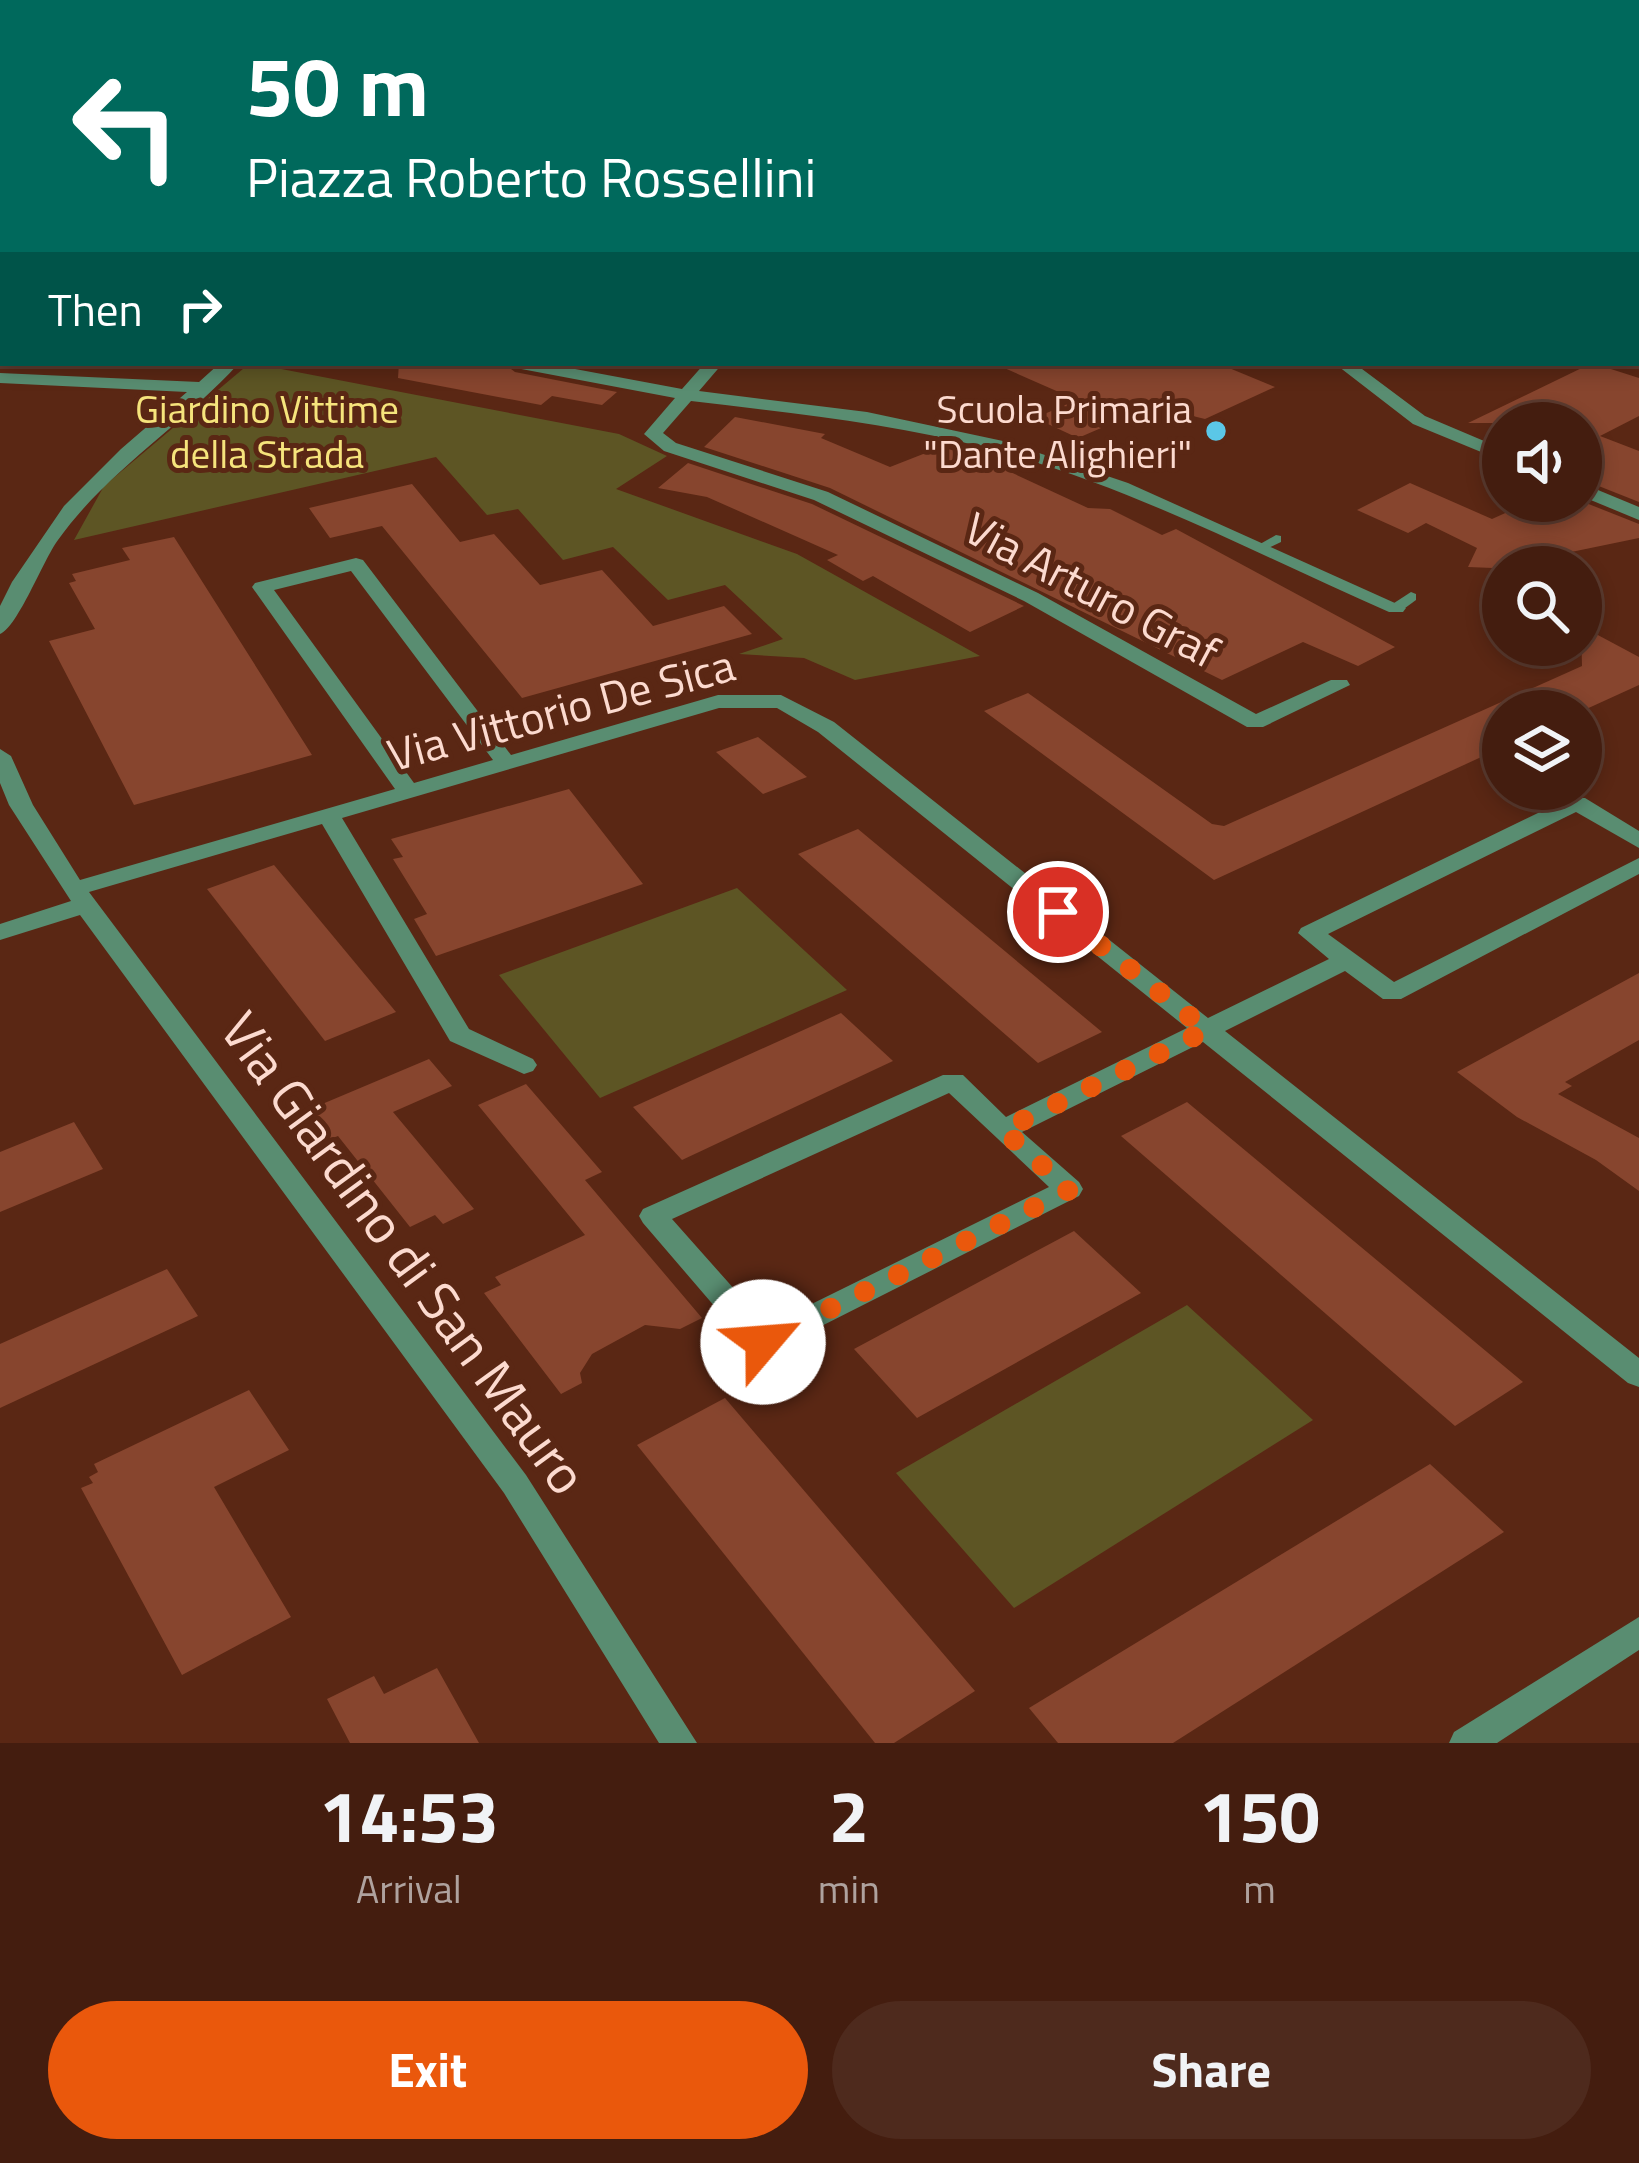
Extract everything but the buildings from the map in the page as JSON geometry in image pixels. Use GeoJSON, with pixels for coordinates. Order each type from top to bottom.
{"type":"FeatureCollection","features":[{"type":"Feature","properties":{"kind":"street"},"geometry":{"type":"LineString","coordinates":[[0,628],[27,564],[83,489],[226,366]]}},
{"type":"Feature","properties":{"kind":"street"},"geometry":{"type":"LineString","coordinates":[[532,366],[687,395],[867,417],[997,445],[1268,543],[1403,603]]}},
{"type":"Feature","properties":{"kind":"street"},"geometry":{"type":"LineString","coordinates":[[687,395],[711,366]]}},
{"type":"Feature","properties":{"kind":"street"},"geometry":{"type":"LineString","coordinates":[[1347,366],[1419,420],[1482,447]]}},
{"type":"Feature","properties":{"kind":"street"},"geometry":{"type":"LineString","coordinates":[[0,378],[202,387]]}},
{"type":"Feature","properties":{"kind":"street","name":"Via Arturo Graf"},"geometry":{"type":"LineString","coordinates":[[687,395],[653,434],[670,447],[821,496],[1031,597],[1255,722],[1339,685]]}},
{"type":"Feature","properties":{"kind":"street"},"geometry":{"type":"LineString","coordinates":[[1602,498],[1639,514]]}},
{"type":"Feature","properties":{"kind":"street"},"geometry":{"type":"LineString","coordinates":[[409,791],[262,587],[356,564],[506,763]]}},
{"type":"Feature","properties":{"kind":"street","name":"Via Vittorio De Sica"},"geometry":{"type":"LineString","coordinates":[[80,897],[409,791],[718,702],[781,701],[826,727],[1639,1376]]}},
{"type":"Feature","properties":{"kind":"street","name":"Via Giardino di San Mauro"},"geometry":{"type":"LineString","coordinates":[[0,756],[21,805],[80,897],[515,1484],[679,1743]]}},
{"type":"Feature","properties":{"kind":"street"},"geometry":{"type":"LineString","coordinates":[[1639,841],[1577,803],[1310,933],[1392,993],[1639,865]]}},
{"type":"Feature","properties":{"kind":"street"},"geometry":{"type":"LineString","coordinates":[[329,816],[459,1035],[524,1065]]}},
{"type":"Feature","properties":{"kind":"street"},"geometry":{"type":"LineString","coordinates":[[0,932],[80,897]]}},
{"type":"Feature","properties":{"kind":"street"},"geometry":{"type":"LineString","coordinates":[[1003,1130],[1348,961]]}},
{"type":"Feature","properties":{"kind":"street"},"geometry":{"type":"LineString","coordinates":[[952,1081],[1003,1130],[1069,1190],[763,1342],[653,1216],[952,1081]]}},
{"type":"Feature","properties":{"kind":"street"},"geometry":{"type":"LineString","coordinates":[[1466,1743],[1639,1632]]}},
{"type":"Feature","properties":{"kind":"green space","name":"Giardino Vittime della Strada"},"geometry":{"type":"Polygon","coordinates":[[[246,366],[619,434],[667,456],[616,489],[797,554],[980,656],[855,680],[804,658],[739,654],[783,639],[725,585],[668,600],[613,547],[563,560],[518,509],[487,515],[436,457],[74,540],[104,486],[246,366]]]}},
{"type":"Feature","properties":{"kind":"green space"},"geometry":{"type":"Polygon","coordinates":[[[737,888],[847,990],[600,1098],[499,975],[737,888]]]}},
{"type":"Feature","properties":{"kind":"green space"},"geometry":{"type":"Polygon","coordinates":[[[1187,1305],[1313,1420],[1014,1608],[896,1473],[1187,1305]]]}},
{"type":"Feature","properties":{"kind":"place","name":"Scuola Primaria \"Dante Alighieri\""},"geometry":{"type":"Point","coordinates":[1216,431]}},
{"type":"Feature","properties":{"kind":"route"},"geometry":{"type":"LineString","coordinates":[[763,1342],[1069,1190],[1003,1130],[1207,1030],[1058,912]]}}]}
